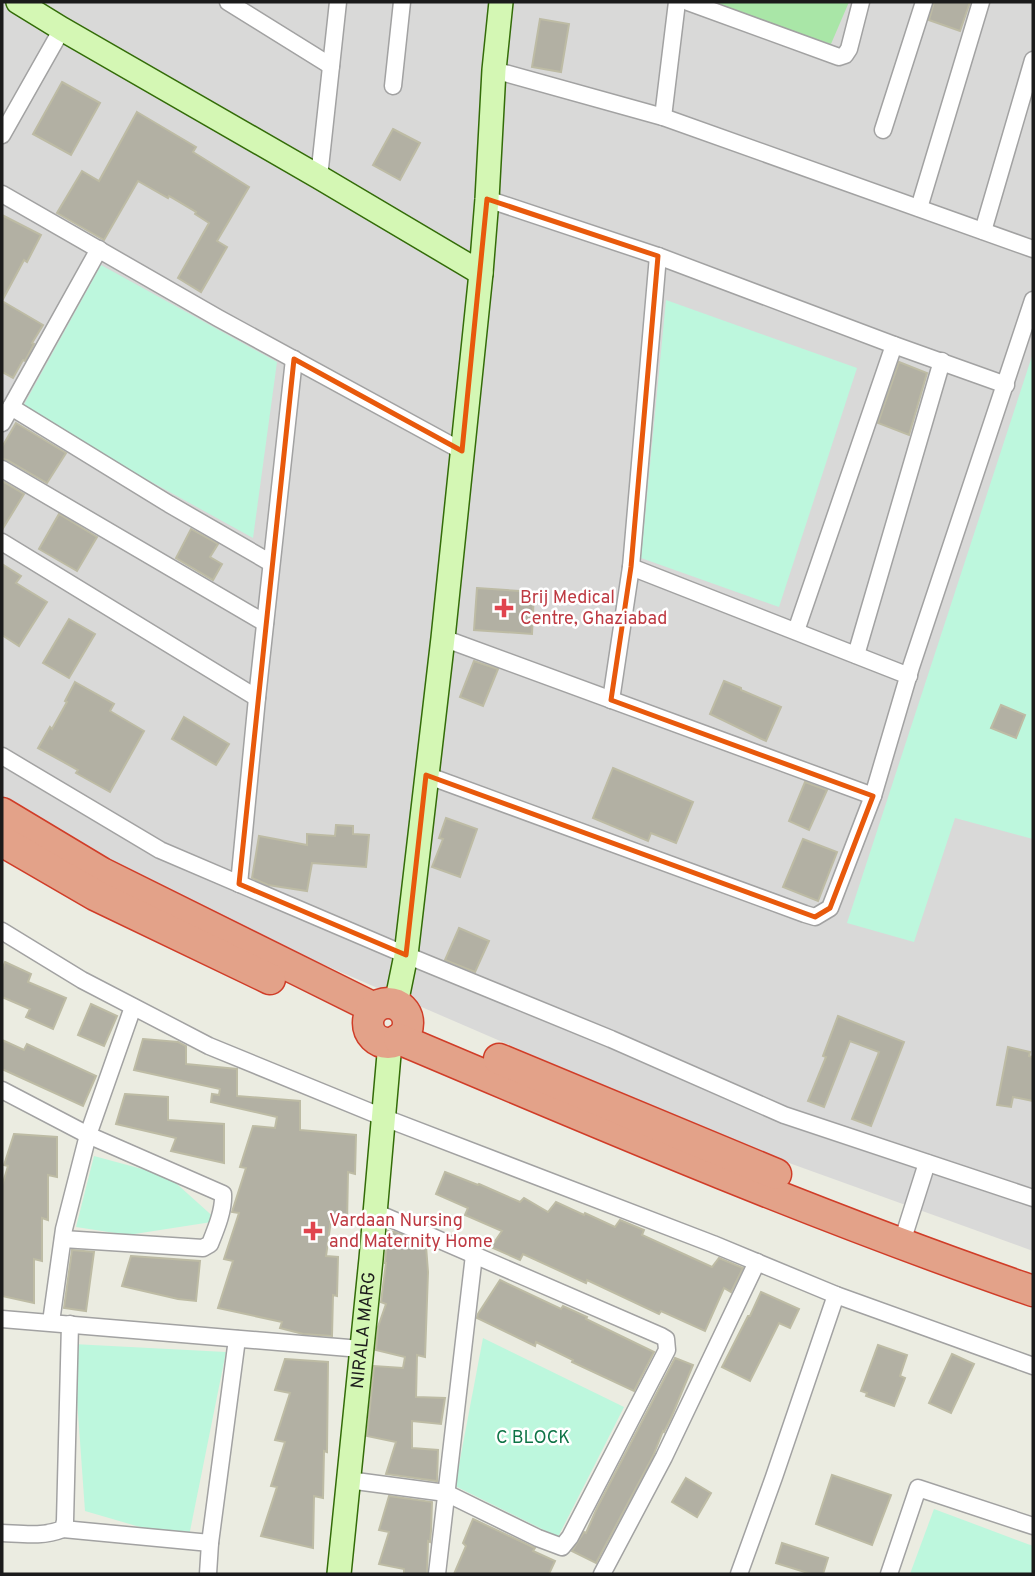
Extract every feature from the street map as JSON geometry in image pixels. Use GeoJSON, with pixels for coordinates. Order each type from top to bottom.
{"type":"FeatureCollection","features":[{"type":"Feature","properties":{"kind":"highway"},"geometry":{"type":"LineString","coordinates":[[2,813],[102,873],[389,1024]]}},
{"type":"Feature","properties":{"kind":"highway"},"geometry":{"type":"LineString","coordinates":[[2,841],[95,895],[389,1024],[667,1153],[904,1237],[1033,1292]]}},
{"type":"Feature","properties":{"kind":"highway"},"geometry":{"type":"LineString","coordinates":[[904,1237],[1033,1271]]}},
{"type":"Feature","properties":{"kind":"street"},"geometry":{"type":"LineString","coordinates":[[18,2],[481,273]]}},
{"type":"Feature","properties":{"kind":"street"},"geometry":{"type":"LineString","coordinates":[[228,2],[331,66]]}},
{"type":"Feature","properties":{"kind":"street"},"geometry":{"type":"LineString","coordinates":[[319,177],[338,2]]}},
{"type":"Feature","properties":{"kind":"street"},"geometry":{"type":"LineString","coordinates":[[393,86],[402,2]]}},
{"type":"Feature","properties":{"kind":"street","name":"NIRALA MARG"},"geometry":{"type":"LineString","coordinates":[[340,1574],[384,1118],[389,1024],[406,955],[443,638],[481,273],[501,2]]}},
{"type":"Feature","properties":{"kind":"street"},"geometry":{"type":"LineString","coordinates":[[663,117],[677,2]]}},
{"type":"Feature","properties":{"kind":"street"},"geometry":{"type":"LineString","coordinates":[[688,2],[839,57],[845,55],[849,49],[861,2]]}},
{"type":"Feature","properties":{"kind":"street"},"geometry":{"type":"LineString","coordinates":[[883,130],[924,2]]}},
{"type":"Feature","properties":{"kind":"street"},"geometry":{"type":"LineString","coordinates":[[919,208],[981,2]]}},
{"type":"Feature","properties":{"kind":"street"},"geometry":{"type":"LineString","coordinates":[[2,135],[62,29]]}},
{"type":"Feature","properties":{"kind":"street"},"geometry":{"type":"LineString","coordinates":[[983,231],[1033,60]]}},
{"type":"Feature","properties":{"kind":"street"},"geometry":{"type":"LineString","coordinates":[[494,70],[663,117],[1033,249]]}},
{"type":"Feature","properties":{"kind":"street"},"geometry":{"type":"LineString","coordinates":[[2,194],[462,451]]}},
{"type":"Feature","properties":{"kind":"street"},"geometry":{"type":"LineString","coordinates":[[487,199],[658,256],[1006,385]]}},
{"type":"Feature","properties":{"kind":"street"},"geometry":{"type":"LineString","coordinates":[[2,423],[99,249]]}},
{"type":"Feature","properties":{"kind":"street"},"geometry":{"type":"LineString","coordinates":[[611,700],[631,567],[658,256]]}},
{"type":"Feature","properties":{"kind":"street"},"geometry":{"type":"LineString","coordinates":[[426,775],[815,917],[830,908],[873,796],[909,676],[1033,300]]}},
{"type":"Feature","properties":{"kind":"street"},"geometry":{"type":"LineString","coordinates":[[796,631],[894,345]]}},
{"type":"Feature","properties":{"kind":"street"},"geometry":{"type":"LineString","coordinates":[[239,884],[294,359]]}},
{"type":"Feature","properties":{"kind":"street"},"geometry":{"type":"LineString","coordinates":[[856,655],[942,362]]}},
{"type":"Feature","properties":{"kind":"street"},"geometry":{"type":"LineString","coordinates":[[11,407],[271,563]]}},
{"type":"Feature","properties":{"kind":"street"},"geometry":{"type":"LineString","coordinates":[[2,469],[265,623]]}},
{"type":"Feature","properties":{"kind":"street"},"geometry":{"type":"LineString","coordinates":[[2,542],[257,698]]}},
{"type":"Feature","properties":{"kind":"street"},"geometry":{"type":"LineString","coordinates":[[631,567],[909,676]]}},
{"type":"Feature","properties":{"kind":"street"},"geometry":{"type":"LineString","coordinates":[[443,638],[873,796]]}},
{"type":"Feature","properties":{"kind":"street"},"geometry":{"type":"LineString","coordinates":[[2,756],[160,850],[239,884],[611,1039],[784,1115],[1033,1198]]}},
{"type":"Feature","properties":{"kind":"street"},"geometry":{"type":"LineString","coordinates":[[2,931],[82,980],[209,1046],[384,1118],[713,1244],[836,1295],[1033,1366]]}},
{"type":"Feature","properties":{"kind":"street"},"geometry":{"type":"LineString","coordinates":[[51,1322],[63,1239],[88,1135],[133,1007]]}},
{"type":"Feature","properties":{"kind":"street"},"geometry":{"type":"LineString","coordinates":[[2,1090],[88,1135],[223,1194],[210,1244],[203,1248],[63,1239]]}},
{"type":"Feature","properties":{"kind":"street"},"geometry":{"type":"LineString","coordinates":[[904,1237],[927,1163]]}},
{"type":"Feature","properties":{"kind":"street"},"geometry":{"type":"LineString","coordinates":[[348,1480],[446,1493],[562,1547],[570,1537],[667,1350],[666,1339],[660,1336],[375,1212]]}},
{"type":"Feature","properties":{"kind":"street"},"geometry":{"type":"LineString","coordinates":[[438,1574],[474,1255]]}},
{"type":"Feature","properties":{"kind":"street"},"geometry":{"type":"LineString","coordinates":[[602,1574],[664,1457],[757,1262]]}},
{"type":"Feature","properties":{"kind":"street"},"geometry":{"type":"LineString","coordinates":[[739,1574],[836,1295]]}},
{"type":"Feature","properties":{"kind":"street"},"geometry":{"type":"LineString","coordinates":[[2,1319],[361,1349]]}},
{"type":"Feature","properties":{"kind":"street"},"geometry":{"type":"LineString","coordinates":[[63,1529],[70,1324]]}},
{"type":"Feature","properties":{"kind":"street"},"geometry":{"type":"LineString","coordinates":[[208,1574],[237,1339]]}},
{"type":"Feature","properties":{"kind":"street"},"geometry":{"type":"LineString","coordinates":[[889,1574],[918,1488],[1033,1526]]}},
{"type":"Feature","properties":{"kind":"street"},"geometry":{"type":"LineString","coordinates":[[2,1533],[52,1533],[63,1529],[210,1543]]}},
{"type":"Feature","properties":{"kind":"highlighted area"},"geometry":{"type":"Polygon","coordinates":[[[487,199],[658,256],[631,567],[611,700],[873,796],[830,908],[815,917],[805,914],[426,775],[406,955],[239,884],[294,359],[462,451],[487,199]]]}},
{"type":"Feature","properties":{"kind":"shaded area"},"geometry":{"type":"Polygon","coordinates":[[[2,2],[1033,2],[1033,1251],[745,1147],[179,902],[2,797],[2,2]]]}},
{"type":"Feature","properties":{"kind":"green space"},"geometry":{"type":"Polygon","coordinates":[[[702,2],[849,2],[831,44],[702,2]]]}},
{"type":"Feature","properties":{"kind":"green space"},"geometry":{"type":"Polygon","coordinates":[[[101,265],[277,362],[253,538],[21,410],[101,265]]]}},
{"type":"Feature","properties":{"kind":"green space"},"geometry":{"type":"Polygon","coordinates":[[[666,300],[857,368],[779,607],[641,558],[666,300]]]}},
{"type":"Feature","properties":{"kind":"green space"},"geometry":{"type":"Polygon","coordinates":[[[1033,353],[1033,839],[955,818],[914,942],[847,923],[1033,353]]]}},
{"type":"Feature","properties":{"kind":"green space"},"geometry":{"type":"Polygon","coordinates":[[[94,1156],[168,1176],[218,1221],[128,1235],[76,1227],[94,1156]]]}},
{"type":"Feature","properties":{"kind":"green space","name":"C BLOCK"},"geometry":{"type":"Polygon","coordinates":[[[483,1338],[624,1407],[558,1537],[455,1486],[483,1338]]]}},
{"type":"Feature","properties":{"kind":"green space"},"geometry":{"type":"Polygon","coordinates":[[[73,1344],[226,1352],[188,1541],[85,1511],[73,1344]]]}},
{"type":"Feature","properties":{"kind":"green space"},"geometry":{"type":"Polygon","coordinates":[[[934,1509],[1033,1546],[1033,1574],[910,1574],[934,1509]]]}},
{"type":"Feature","properties":{"kind":"building"},"geometry":{"type":"Polygon","coordinates":[[[934,2],[970,2],[960,31],[929,20],[934,2]]]}},
{"type":"Feature","properties":{"kind":"building"},"geometry":{"type":"Polygon","coordinates":[[[540,19],[569,24],[561,72],[532,67],[540,19]]]}},
{"type":"Feature","properties":{"kind":"building"},"geometry":{"type":"Polygon","coordinates":[[[62,82],[100,103],[71,155],[33,134],[62,82]]]}},
{"type":"Feature","properties":{"kind":"building"},"geometry":{"type":"Polygon","coordinates":[[[137,112],[196,147],[193,152],[249,187],[217,241],[227,247],[201,292],[178,278],[209,223],[169,196],[168,198],[138,181],[104,240],[57,213],[82,171],[99,181],[137,112]]]}},
{"type":"Feature","properties":{"kind":"building"},"geometry":{"type":"Polygon","coordinates":[[[393,129],[420,143],[400,180],[373,165],[393,129]]]}},
{"type":"Feature","properties":{"kind":"building"},"geometry":{"type":"Polygon","coordinates":[[[2,215],[41,235],[2,301],[2,215]]]}},
{"type":"Feature","properties":{"kind":"building"},"geometry":{"type":"Polygon","coordinates":[[[2,301],[43,325],[13,378],[2,372],[2,301]]]}},
{"type":"Feature","properties":{"kind":"building"},"geometry":{"type":"Polygon","coordinates":[[[899,362],[927,373],[909,435],[878,423],[899,362]]]}},
{"type":"Feature","properties":{"kind":"building"},"geometry":{"type":"Polygon","coordinates":[[[16,423],[66,453],[47,483],[2,459],[2,447],[16,423]]]}},
{"type":"Feature","properties":{"kind":"building"},"geometry":{"type":"Polygon","coordinates":[[[2,481],[24,494],[2,530],[2,481]]]}},
{"type":"Feature","properties":{"kind":"building"},"geometry":{"type":"Polygon","coordinates":[[[59,514],[97,537],[77,571],[39,549],[59,514]]]}},
{"type":"Feature","properties":{"kind":"building"},"geometry":{"type":"Polygon","coordinates":[[[191,529],[218,544],[210,557],[222,564],[213,580],[176,558],[191,529]]]}},
{"type":"Feature","properties":{"kind":"building"},"geometry":{"type":"Polygon","coordinates":[[[2,564],[21,576],[16,583],[47,602],[19,646],[2,635],[2,564]]]}},
{"type":"Feature","properties":{"kind":"building"},"geometry":{"type":"Polygon","coordinates":[[[477,588],[534,592],[532,634],[474,630],[477,588]]]}},
{"type":"Feature","properties":{"kind":"building"},"geometry":{"type":"Polygon","coordinates":[[[69,619],[95,634],[69,678],[43,663],[69,619]]]}},
{"type":"Feature","properties":{"kind":"building"},"geometry":{"type":"Polygon","coordinates":[[[474,661],[498,669],[483,706],[460,697],[474,661]]]}},
{"type":"Feature","properties":{"kind":"building"},"geometry":{"type":"Polygon","coordinates":[[[724,681],[781,707],[766,741],[710,714],[724,681]]]}},
{"type":"Feature","properties":{"kind":"building"},"geometry":{"type":"Polygon","coordinates":[[[75,682],[114,704],[110,711],[144,731],[110,792],[38,748],[50,727],[52,729],[75,682]]]}},
{"type":"Feature","properties":{"kind":"building"},"geometry":{"type":"Polygon","coordinates":[[[1001,705],[1025,715],[1016,738],[991,728],[1001,705]]]}},
{"type":"Feature","properties":{"kind":"building"},"geometry":{"type":"Polygon","coordinates":[[[184,717],[229,744],[216,765],[172,739],[184,717]]]}},
{"type":"Feature","properties":{"kind":"building"},"geometry":{"type":"Polygon","coordinates":[[[613,768],[693,802],[676,843],[651,833],[648,841],[593,818],[613,768]]]}},
{"type":"Feature","properties":{"kind":"building"},"geometry":{"type":"Polygon","coordinates":[[[805,782],[827,790],[809,830],[789,821],[805,782]]]}},
{"type":"Feature","properties":{"kind":"building"},"geometry":{"type":"Polygon","coordinates":[[[446,818],[477,829],[460,877],[432,867],[443,839],[439,838],[446,818]]]}},
{"type":"Feature","properties":{"kind":"building"},"geometry":{"type":"Polygon","coordinates":[[[336,825],[353,826],[353,834],[369,835],[366,867],[312,863],[307,891],[268,885],[252,878],[259,836],[307,845],[307,834],[335,836],[336,825]]]}},
{"type":"Feature","properties":{"kind":"building"},"geometry":{"type":"Polygon","coordinates":[[[803,839],[837,852],[818,901],[783,887],[803,839]]]}},
{"type":"Feature","properties":{"kind":"building"},"geometry":{"type":"Polygon","coordinates":[[[459,928],[489,941],[475,972],[445,960],[459,928]]]}},
{"type":"Feature","properties":{"kind":"building"},"geometry":{"type":"Polygon","coordinates":[[[5,962],[31,974],[28,982],[66,998],[53,1029],[26,1017],[30,1009],[2,997],[2,970],[5,962]]]}},
{"type":"Feature","properties":{"kind":"building"},"geometry":{"type":"Polygon","coordinates":[[[91,1004],[117,1016],[104,1046],[78,1035],[91,1004]]]}},
{"type":"Feature","properties":{"kind":"building"},"geometry":{"type":"Polygon","coordinates":[[[838,1016],[904,1042],[871,1126],[852,1119],[879,1052],[850,1041],[824,1107],[808,1101],[826,1057],[823,1056],[838,1016]]]}},
{"type":"Feature","properties":{"kind":"building"},"geometry":{"type":"Polygon","coordinates":[[[143,1039],[178,1042],[186,1046],[186,1064],[237,1069],[237,1096],[300,1101],[300,1130],[356,1135],[355,1174],[348,1172],[347,1224],[331,1220],[326,1256],[338,1257],[337,1296],[333,1295],[332,1336],[303,1334],[280,1328],[282,1322],[218,1308],[233,1261],[224,1259],[239,1213],[232,1212],[246,1168],[240,1167],[253,1126],[275,1128],[277,1117],[211,1102],[212,1094],[219,1095],[220,1089],[134,1070],[143,1039]]]}},
{"type":"Feature","properties":{"kind":"building"},"geometry":{"type":"Polygon","coordinates":[[[2,1040],[24,1050],[27,1044],[96,1076],[83,1106],[2,1069],[2,1040]]]}},
{"type":"Feature","properties":{"kind":"building"},"geometry":{"type":"Polygon","coordinates":[[[1008,1047],[1030,1052],[1029,1056],[1033,1057],[1033,1101],[1013,1097],[1011,1107],[997,1105],[1008,1047]]]}},
{"type":"Feature","properties":{"kind":"building"},"geometry":{"type":"Polygon","coordinates":[[[125,1094],[168,1097],[168,1120],[224,1124],[224,1163],[171,1151],[176,1138],[116,1124],[125,1094]]]}},
{"type":"Feature","properties":{"kind":"building"},"geometry":{"type":"Polygon","coordinates":[[[14,1134],[57,1137],[57,1177],[48,1175],[48,1220],[42,1218],[42,1261],[34,1259],[34,1303],[2,1296],[2,1186],[8,1166],[4,1165],[14,1134]]]}},
{"type":"Feature","properties":{"kind":"building"},"geometry":{"type":"Polygon","coordinates":[[[445,1172],[520,1202],[524,1198],[548,1212],[556,1202],[615,1227],[620,1220],[644,1230],[642,1235],[712,1267],[719,1258],[743,1268],[731,1292],[724,1288],[705,1331],[661,1311],[659,1314],[523,1254],[520,1260],[491,1247],[502,1231],[465,1215],[468,1208],[436,1194],[445,1172]]]}},
{"type":"Feature","properties":{"kind":"building"},"geometry":{"type":"Polygon","coordinates":[[[388,1231],[426,1246],[428,1272],[425,1357],[417,1355],[416,1397],[445,1398],[441,1424],[412,1421],[412,1448],[438,1450],[437,1481],[386,1474],[396,1442],[367,1436],[374,1366],[403,1368],[405,1357],[376,1350],[378,1327],[386,1304],[381,1302],[388,1231]]]}},
{"type":"Feature","properties":{"kind":"building"},"geometry":{"type":"Polygon","coordinates":[[[72,1250],[94,1252],[86,1311],[64,1308],[72,1250]]]}},
{"type":"Feature","properties":{"kind":"building"},"geometry":{"type":"Polygon","coordinates":[[[131,1256],[200,1261],[196,1301],[122,1286],[131,1256]]]}},
{"type":"Feature","properties":{"kind":"building"},"geometry":{"type":"Polygon","coordinates":[[[500,1280],[561,1309],[563,1306],[587,1317],[586,1319],[654,1352],[634,1391],[536,1342],[535,1346],[477,1318],[500,1280]]]}},
{"type":"Feature","properties":{"kind":"building"},"geometry":{"type":"Polygon","coordinates":[[[761,1292],[799,1309],[790,1328],[779,1323],[750,1381],[722,1367],[761,1292]]]}},
{"type":"Feature","properties":{"kind":"building"},"geometry":{"type":"Polygon","coordinates":[[[878,1345],[907,1355],[900,1376],[905,1378],[894,1406],[866,1396],[867,1393],[861,1391],[878,1345]]]}},
{"type":"Feature","properties":{"kind":"building"},"geometry":{"type":"Polygon","coordinates":[[[952,1354],[974,1364],[951,1413],[929,1403],[952,1354]]]}},
{"type":"Feature","properties":{"kind":"building"},"geometry":{"type":"Polygon","coordinates":[[[675,1358],[693,1365],[653,1456],[596,1563],[572,1551],[584,1532],[586,1533],[675,1358]]]}},
{"type":"Feature","properties":{"kind":"building"},"geometry":{"type":"Polygon","coordinates":[[[285,1359],[328,1362],[327,1452],[324,1451],[323,1498],[314,1496],[313,1548],[261,1536],[277,1487],[271,1486],[285,1442],[275,1440],[290,1393],[275,1390],[285,1359]]]}},
{"type":"Feature","properties":{"kind":"building"},"geometry":{"type":"Polygon","coordinates":[[[832,1475],[891,1495],[872,1545],[816,1524],[832,1475]]]}},
{"type":"Feature","properties":{"kind":"building"},"geometry":{"type":"Polygon","coordinates":[[[686,1478],[711,1493],[697,1517],[672,1502],[686,1478]]]}},
{"type":"Feature","properties":{"kind":"building"},"geometry":{"type":"Polygon","coordinates":[[[389,1496],[432,1502],[427,1574],[404,1574],[404,1569],[379,1564],[389,1532],[379,1530],[389,1496]]]}},
{"type":"Feature","properties":{"kind":"building"},"geometry":{"type":"Polygon","coordinates":[[[473,1519],[535,1548],[533,1551],[555,1561],[549,1574],[454,1574],[466,1546],[463,1543],[473,1519]]]}},
{"type":"Feature","properties":{"kind":"building"},"geometry":{"type":"Polygon","coordinates":[[[782,1543],[828,1558],[823,1574],[811,1574],[776,1563],[782,1543]]]}},
{"type":"Feature","properties":{"kind":"place","name":"Brij Medical Centre, Ghaziabad"},"geometry":{"type":"Point","coordinates":[504,608]}},
{"type":"Feature","properties":{"kind":"place","name":"Vardaan Nursing and Maternity Home"},"geometry":{"type":"Point","coordinates":[313,1231]}}]}
